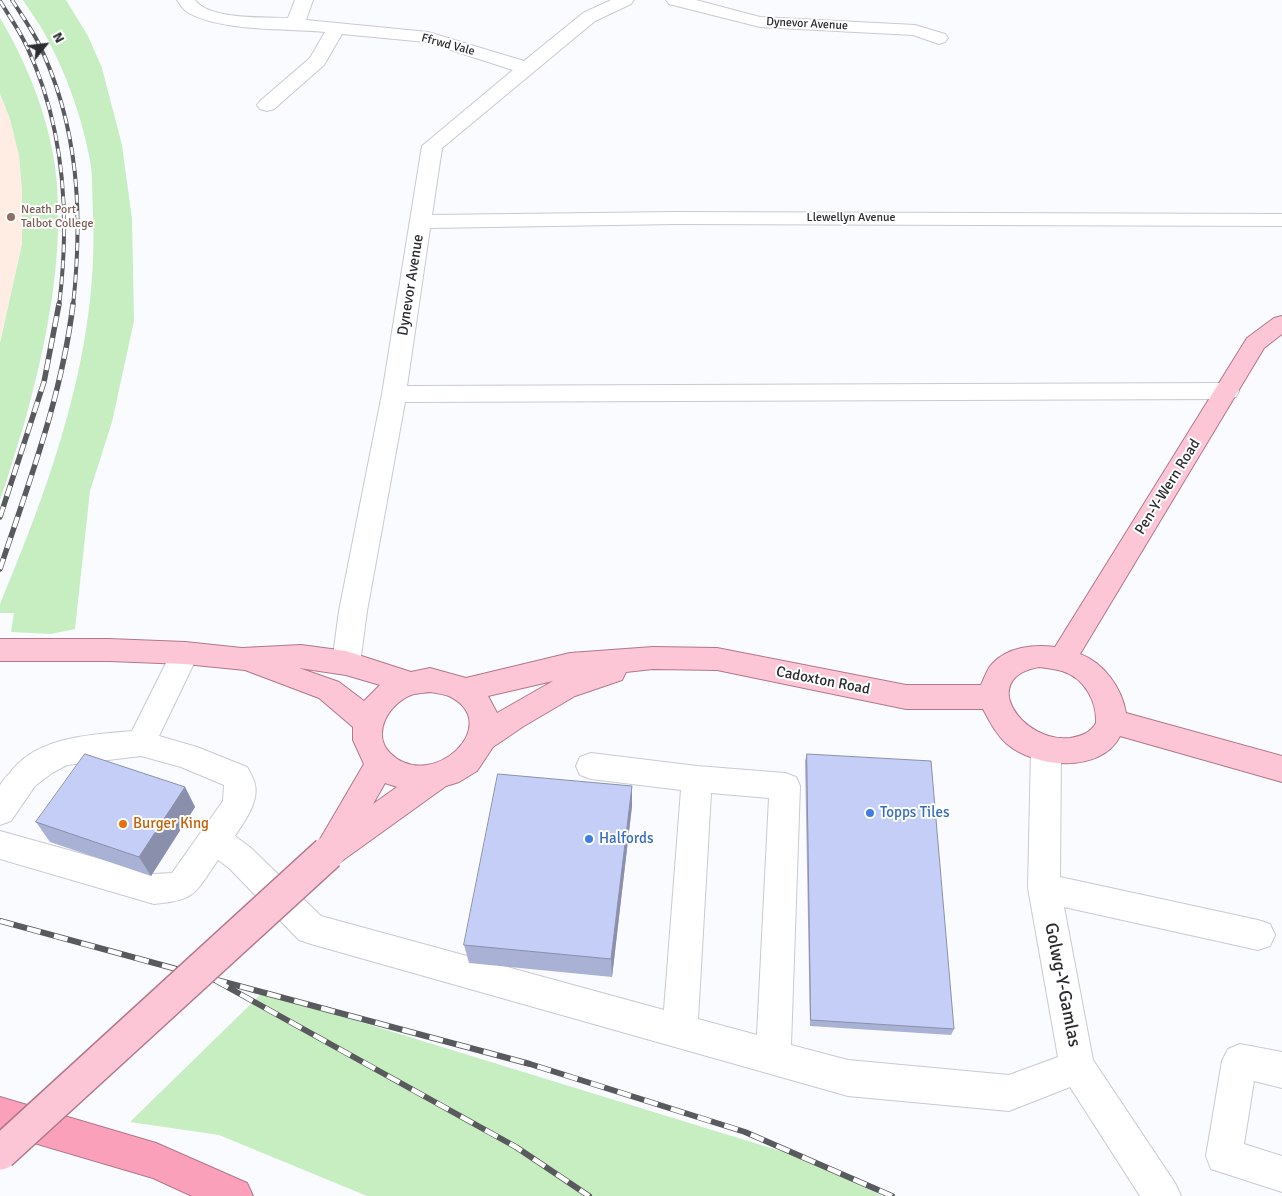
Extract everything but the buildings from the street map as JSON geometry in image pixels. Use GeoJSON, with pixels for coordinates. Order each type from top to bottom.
{"type":"FeatureCollection","features":[{"type":"Feature","properties":{"kind":"highway"},"geometry":{"type":"LineString","coordinates":[[0,1115],[156,1161],[234,1196]]}},
{"type":"Feature","properties":{"kind":"main road","name":"Pen-Y-Wern Road"},"geometry":{"type":"LineString","coordinates":[[1062,659],[1255,343],[1282,323]]}},
{"type":"Feature","properties":{"kind":"main road"},"geometry":{"type":"LineString","coordinates":[[0,650],[109,650],[185,653],[242,659],[301,656],[346,663],[410,684]]}},
{"type":"Feature","properties":{"kind":"main road"},"geometry":{"type":"LineString","coordinates":[[1039,656],[1062,659],[1081,667],[1097,679],[1108,694],[1112,711],[1111,721],[1104,736],[1091,746],[1072,752],[1046,750],[1026,742],[1009,729],[999,715],[994,697],[997,681],[1006,668],[1021,660],[1039,656]]}},
{"type":"Feature","properties":{"kind":"main road","name":"Cadoxton Road"},"geometry":{"type":"LineString","coordinates":[[465,690],[570,665],[653,658],[717,659],[906,697],[994,697]]}},
{"type":"Feature","properties":{"kind":"main road","name":"Cadoxton Road"},"geometry":{"type":"LineString","coordinates":[[483,738],[514,717],[565,688],[653,658]]}},
{"type":"Feature","properties":{"kind":"main road"},"geometry":{"type":"LineString","coordinates":[[242,659],[329,690],[368,722]]}},
{"type":"Feature","properties":{"kind":"main road"},"geometry":{"type":"LineString","coordinates":[[0,1153],[328,853],[435,778],[452,772],[466,763],[476,751],[483,738],[485,724],[482,711],[475,699],[465,690],[444,681],[430,680],[396,689],[384,698],[374,710],[368,722],[367,737],[370,752],[380,764],[395,774],[415,779],[435,778]]}},
{"type":"Feature","properties":{"kind":"main road"},"geometry":{"type":"LineString","coordinates":[[1111,721],[1282,769]]}},
{"type":"Feature","properties":{"kind":"main road"},"geometry":{"type":"LineString","coordinates":[[328,853],[380,764]]}},
{"type":"Feature","properties":{"kind":"street","name":"Ffrwd Vale"},"geometry":{"type":"LineString","coordinates":[[186,0],[191,7],[208,15],[228,20],[294,24],[428,37],[528,68]]}},
{"type":"Feature","properties":{"kind":"street"},"geometry":{"type":"LineString","coordinates":[[294,24],[304,0]]}},
{"type":"Feature","properties":{"kind":"street","name":"Dynevor Avenue"},"geometry":{"type":"LineString","coordinates":[[346,663],[353,611],[394,394],[432,146],[589,17],[625,0]]}},
{"type":"Feature","properties":{"kind":"street","name":"Dynevor Avenue"},"geometry":{"type":"LineString","coordinates":[[675,0],[760,22],[915,30],[940,38]]}},
{"type":"Feature","properties":{"kind":"street"},"geometry":{"type":"LineString","coordinates":[[267,105],[318,61],[336,29]]}},
{"type":"Feature","properties":{"kind":"street","name":"Llewellyn Avenue"},"geometry":{"type":"LineString","coordinates":[[421,222],[675,218],[1282,220]]}},
{"type":"Feature","properties":{"kind":"street"},"geometry":{"type":"LineString","coordinates":[[394,394],[1227,391]]}},
{"type":"Feature","properties":{"kind":"street"},"geometry":{"type":"LineString","coordinates":[[141,743],[185,653]]}},
{"type":"Feature","properties":{"kind":"street"},"geometry":{"type":"LineString","coordinates":[[0,811],[24,777],[41,764],[62,753],[97,747],[141,743],[186,756],[236,776],[242,791],[239,801],[215,839],[183,884],[164,889],[154,889],[0,845]]}},
{"type":"Feature","properties":{"kind":"street","name":"Golwg-Y-Gamlas"},"geometry":{"type":"LineString","coordinates":[[1046,750],[1044,888],[1077,1067],[1162,1196]]}},
{"type":"Feature","properties":{"kind":"street"},"geometry":{"type":"LineString","coordinates":[[591,766],[785,786],[773,1056]]}},
{"type":"Feature","properties":{"kind":"street"},"geometry":{"type":"LineString","coordinates":[[680,1031],[697,778]]}},
{"type":"Feature","properties":{"kind":"street"},"geometry":{"type":"LineString","coordinates":[[215,839],[240,858],[311,928],[848,1078],[1009,1093],[1077,1067]]}},
{"type":"Feature","properties":{"kind":"street"},"geometry":{"type":"LineString","coordinates":[[1044,888],[1258,935]]}},
{"type":"Feature","properties":{"kind":"street"},"geometry":{"type":"LineString","coordinates":[[1282,1070],[1240,1061],[1224,1156],[1282,1174]]}},
{"type":"Feature","properties":{"kind":"shaded area","name":"Neath Port Talbot College"},"geometry":{"type":"Polygon","coordinates":[[[0,94],[10,119],[19,156],[22,190],[22,244],[0,342],[0,94]]]}},
{"type":"Feature","properties":{"kind":"green space"},"geometry":{"type":"Polygon","coordinates":[[[23,0],[66,0],[88,36],[102,68],[122,145],[132,219],[134,321],[112,422],[90,491],[75,629],[51,634],[11,632],[14,613],[0,613],[0,604],[54,462],[80,364],[93,264],[92,180],[87,145],[79,114],[68,84],[46,36],[23,0]]]}},
{"type":"Feature","properties":{"kind":"green space"},"geometry":{"type":"Polygon","coordinates":[[[0,18],[19,53],[35,89],[47,127],[55,166],[58,230],[56,263],[47,329],[24,424],[0,500],[0,343],[22,244],[22,190],[19,156],[10,119],[0,94],[0,18]]]}},
{"type":"Feature","properties":{"kind":"green space"},"geometry":{"type":"Polygon","coordinates":[[[263,992],[810,1160],[882,1196],[367,1196],[219,1135],[130,1122],[263,992]]]}},
{"type":"Feature","properties":{"kind":"railway"},"geometry":{"type":"LineString","coordinates":[[12,0],[38,42],[52,74],[70,138],[75,171],[78,238],[73,306]]}},
{"type":"Feature","properties":{"kind":"railway"},"geometry":{"type":"LineString","coordinates":[[0,1],[18,29],[40,78],[50,109],[57,141],[64,207],[64,240],[59,306]]}},
{"type":"Feature","properties":{"kind":"railway"},"geometry":{"type":"LineString","coordinates":[[0,517],[44,382],[59,304]]}},
{"type":"Feature","properties":{"kind":"railway"},"geometry":{"type":"LineString","coordinates":[[0,569],[53,405],[68,338],[73,304]]}},
{"type":"Feature","properties":{"kind":"railway"},"geometry":{"type":"LineString","coordinates":[[0,921],[213,979]]}},
{"type":"Feature","properties":{"kind":"railway"},"geometry":{"type":"LineString","coordinates":[[213,979],[530,1064],[745,1132],[892,1196]]}},
{"type":"Feature","properties":{"kind":"railway"},"geometry":{"type":"LineString","coordinates":[[213,979],[516,1147],[589,1196]]}},
{"type":"Feature","properties":{"kind":"place","name":"Neath Port Talbot College"},"geometry":{"type":"Point","coordinates":[11,217]}},
{"type":"Feature","properties":{"kind":"place","name":"Topps Tiles"},"geometry":{"type":"Point","coordinates":[870,813]}},
{"type":"Feature","properties":{"kind":"place","name":"Burger King"},"geometry":{"type":"Point","coordinates":[123,824]}},
{"type":"Feature","properties":{"kind":"place","name":"Halfords"},"geometry":{"type":"Point","coordinates":[589,839]}}]}
